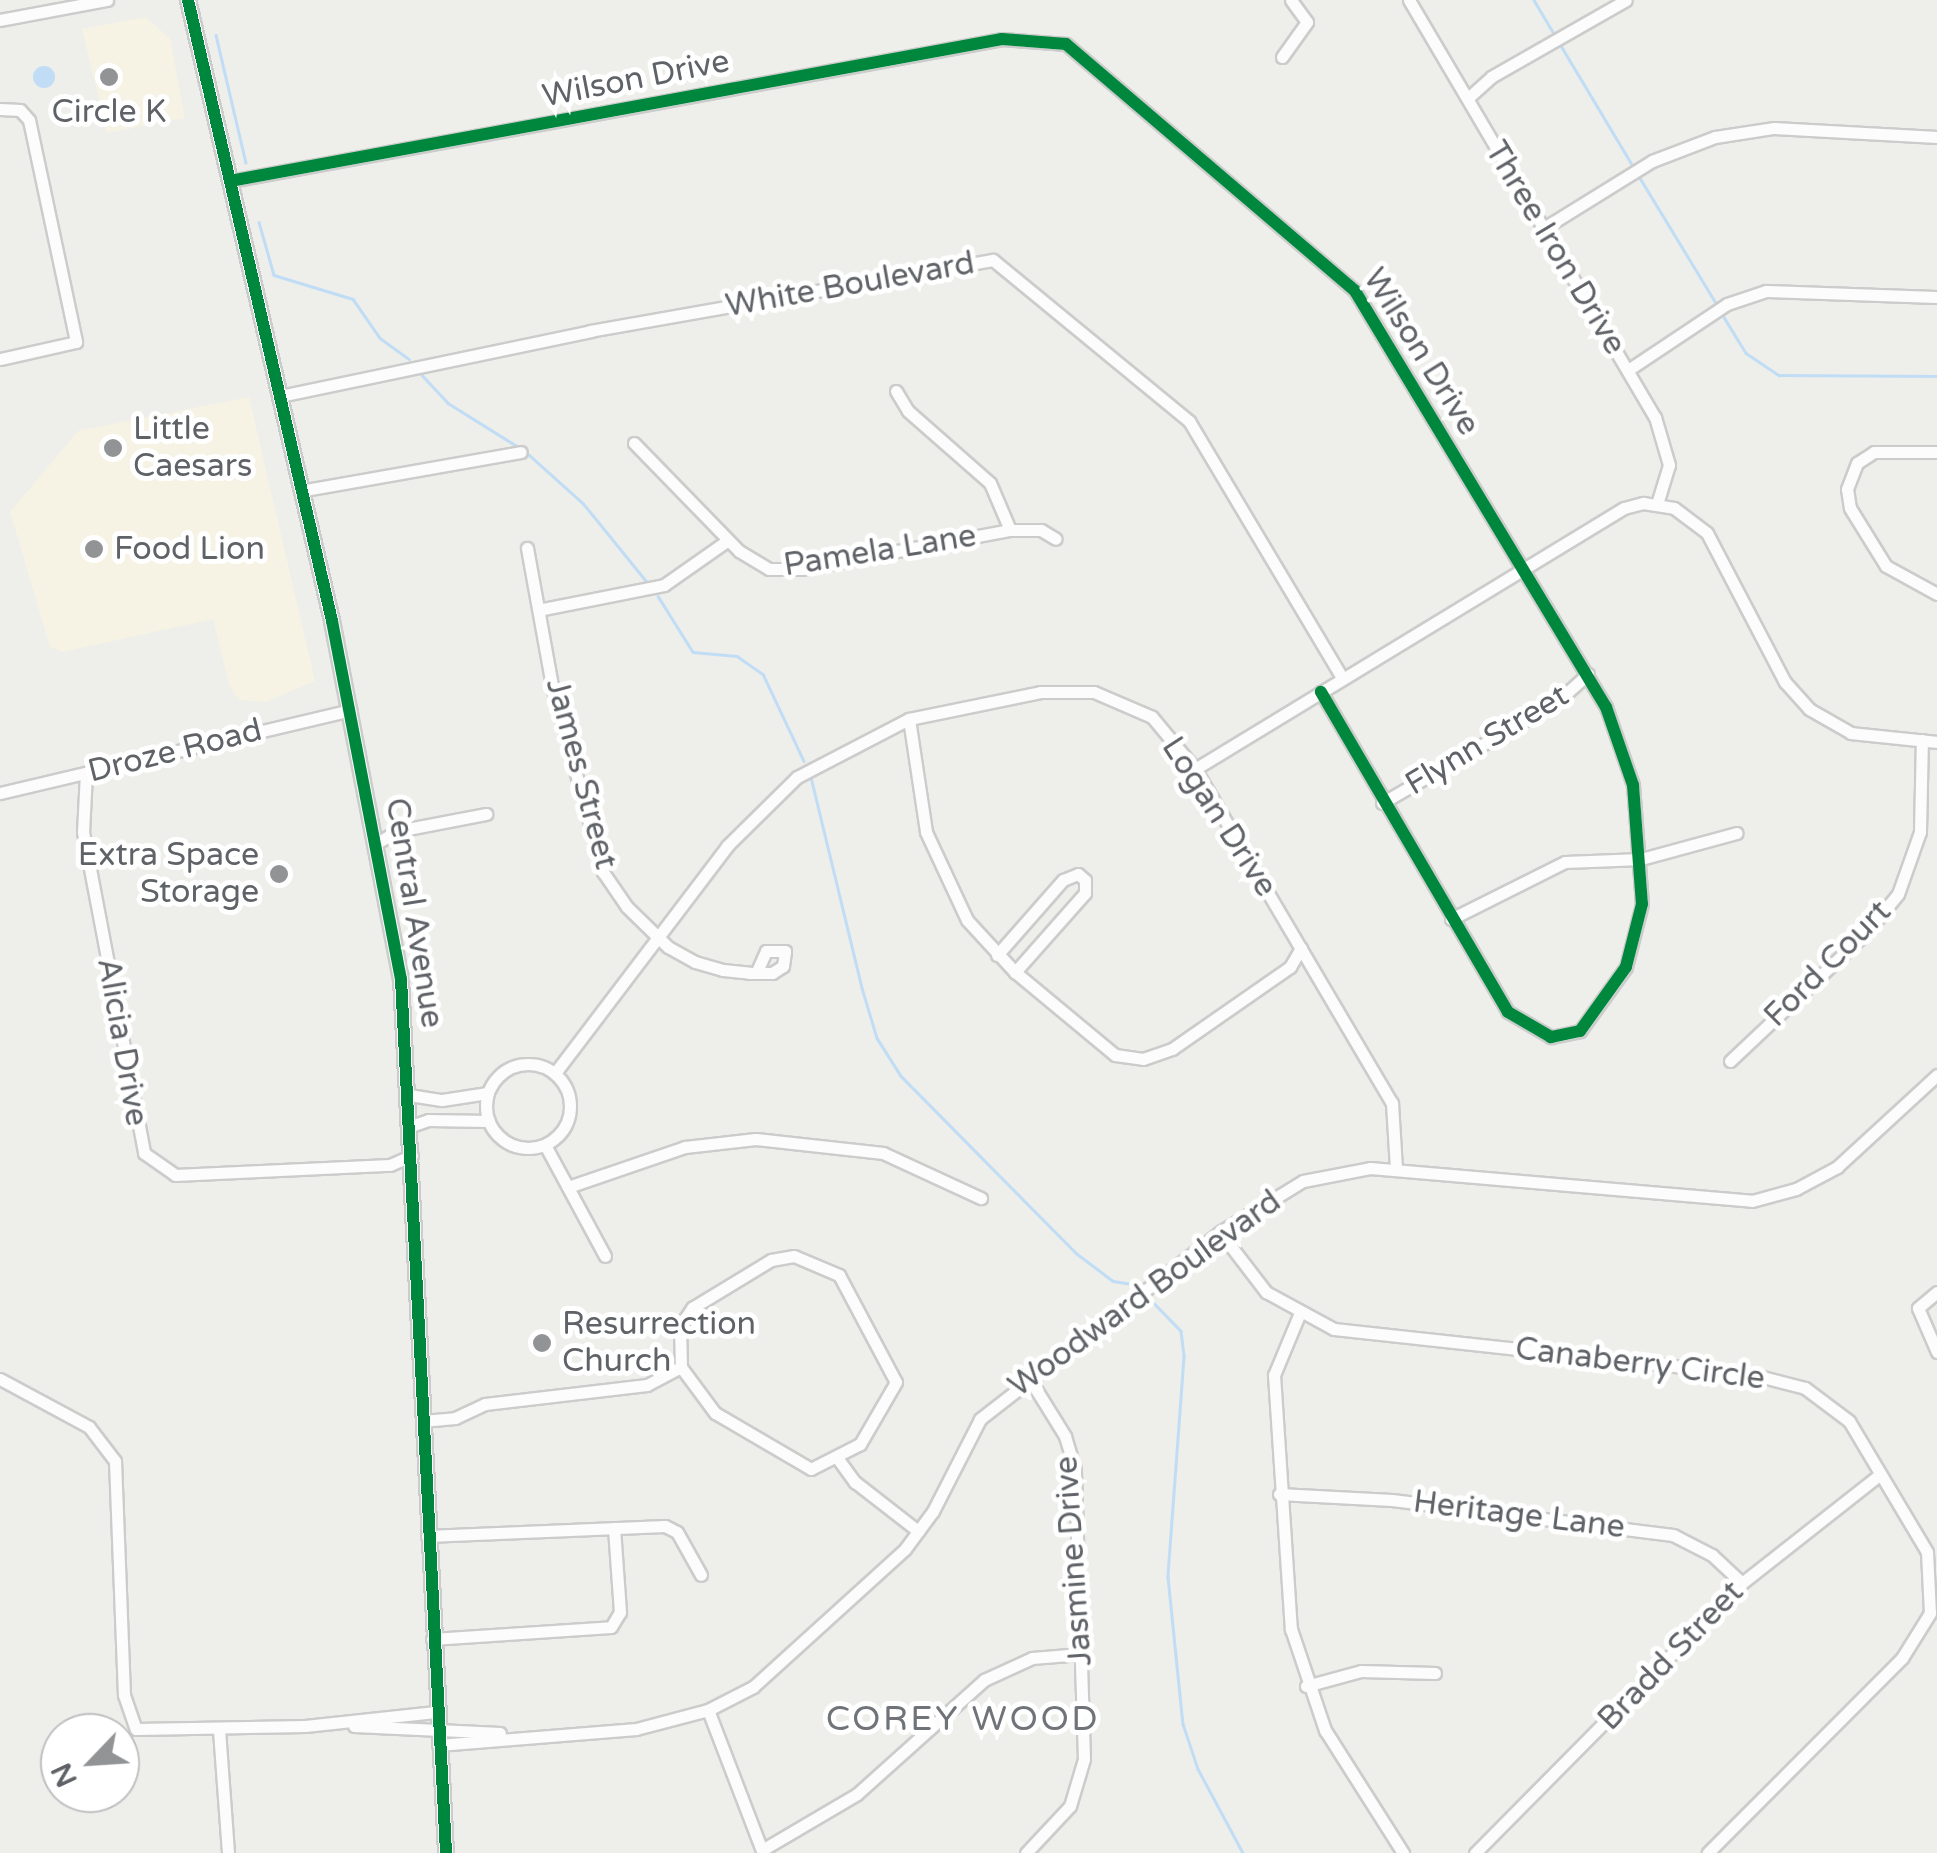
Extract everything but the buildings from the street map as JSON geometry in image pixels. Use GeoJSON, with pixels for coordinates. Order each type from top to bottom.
{"type":"FeatureCollection","features":[{"type":"Feature","properties":{"kind":"street"},"geometry":{"type":"LineString","coordinates":[[0,20],[107,0]]}},
{"type":"Feature","properties":{"kind":"street","name":"Central Avenue"},"geometry":{"type":"LineString","coordinates":[[188,0],[350,710],[402,979],[426,1536],[446,1853]]}},
{"type":"Feature","properties":{"kind":"street"},"geometry":{"type":"LineString","coordinates":[[1282,56],[1307,22],[1291,0]]}},
{"type":"Feature","properties":{"kind":"street","name":"Three Iron Drive"},"geometry":{"type":"LineString","coordinates":[[1409,0],[1628,370],[1668,454],[1667,484],[1657,504]]}},
{"type":"Feature","properties":{"kind":"street"},"geometry":{"type":"LineString","coordinates":[[1468,98],[1491,77],[1607,5],[1626,0]]}},
{"type":"Feature","properties":{"kind":"street","name":"Wilson Drive"},"geometry":{"type":"LineString","coordinates":[[230,180],[1002,39],[1051,38],[1108,74],[1356,291],[1588,674],[1626,759],[1641,859],[1640,917],[1626,967],[1588,1025],[1561,1037],[1532,1032],[1508,1012],[1382,803],[1321,692]]}},
{"type":"Feature","properties":{"kind":"street"},"geometry":{"type":"LineString","coordinates":[[0,109],[20,110],[30,120],[76,342],[0,358]]}},
{"type":"Feature","properties":{"kind":"street"},"geometry":{"type":"LineString","coordinates":[[1544,228],[1652,162],[1715,137],[1774,128],[1937,137]]}},
{"type":"Feature","properties":{"kind":"street","name":"White Boulevard"},"geometry":{"type":"LineString","coordinates":[[280,396],[590,330],[992,260],[1189,421],[1342,679]]}},
{"type":"Feature","properties":{"kind":"street"},"geometry":{"type":"LineString","coordinates":[[1628,370],[1727,304],[1766,291],[1937,297]]}},
{"type":"Feature","properties":{"kind":"street"},"geometry":{"type":"LineString","coordinates":[[896,390],[908,411],[990,484],[1010,530]]}},
{"type":"Feature","properties":{"kind":"street","name":"Pamela Lane"},"geometry":{"type":"LineString","coordinates":[[634,443],[728,540],[760,566],[790,571],[1010,530],[1041,530],[1056,538]]}},
{"type":"Feature","properties":{"kind":"street"},"geometry":{"type":"LineString","coordinates":[[300,490],[521,452]]}},
{"type":"Feature","properties":{"kind":"street"},"geometry":{"type":"LineString","coordinates":[[1937,452],[1874,452],[1857,463],[1847,488],[1850,508],[1886,566],[1937,594]]}},
{"type":"Feature","properties":{"kind":"street"},"geometry":{"type":"LineString","coordinates":[[1195,768],[1624,508],[1657,504],[1689,517],[1723,554],[1772,658],[1800,702],[1852,733],[1937,742]]}},
{"type":"Feature","properties":{"kind":"street"},"geometry":{"type":"LineString","coordinates":[[543,609],[664,585],[728,540]]}},
{"type":"Feature","properties":{"kind":"street","name":"James Street"},"geometry":{"type":"LineString","coordinates":[[527,548],[543,609],[552,686],[595,850],[614,891],[658,937],[695,962],[756,973]]}},
{"type":"Feature","properties":{"kind":"street","name":"Flynn Street"},"geometry":{"type":"LineString","coordinates":[[1382,803],[1559,700],[1588,674]]}},
{"type":"Feature","properties":{"kind":"street","name":"Logan Drive"},"geometry":{"type":"LineString","coordinates":[[556,1074],[658,937],[775,794],[845,747],[910,719],[1040,692],[1094,692],[1152,718],[1195,768],[1392,1103],[1396,1170]]}},
{"type":"Feature","properties":{"kind":"street","name":"Droze Road"},"geometry":{"type":"LineString","coordinates":[[0,793],[350,710]]}},
{"type":"Feature","properties":{"kind":"street"},"geometry":{"type":"LineString","coordinates":[[910,719],[930,846],[960,908],[997,955],[1097,1044],[1133,1060],[1181,1044],[1290,967],[1301,948]]}},
{"type":"Feature","properties":{"kind":"street","name":"Ford Court"},"geometry":{"type":"LineString","coordinates":[[1730,1060],[1868,932],[1898,894],[1920,832],[1922,740]]}},
{"type":"Feature","properties":{"kind":"street","name":"Alicia Drive"},"geometry":{"type":"LineString","coordinates":[[86,774],[82,832],[144,1153],[174,1176],[390,1165],[412,1155]]}},
{"type":"Feature","properties":{"kind":"street"},"geometry":{"type":"LineString","coordinates":[[378,842],[398,831],[486,814]]}},
{"type":"Feature","properties":{"kind":"street"},"geometry":{"type":"LineString","coordinates":[[1451,919],[1565,862],[1641,859],[1737,833]]}},
{"type":"Feature","properties":{"kind":"street"},"geometry":{"type":"LineString","coordinates":[[997,955],[1063,880],[1073,874],[1085,880],[1085,892],[1015,972]]}},
{"type":"Feature","properties":{"kind":"street"},"geometry":{"type":"LineString","coordinates":[[519,1064],[556,1074],[571,1109],[563,1130],[545,1145],[508,1143],[489,1121],[488,1092],[499,1074],[519,1064]]}},
{"type":"Feature","properties":{"kind":"street","name":"Woodward Boulevard"},"geometry":{"type":"LineString","coordinates":[[340,1724],[511,1734],[636,1729],[708,1710],[778,1668],[918,1531],[972,1430],[1029,1378],[1220,1232],[1303,1181],[1396,1170],[1752,1201],[1824,1175],[1937,1076]]}},
{"type":"Feature","properties":{"kind":"street"},"geometry":{"type":"LineString","coordinates":[[409,1096],[442,1100],[488,1092]]}},
{"type":"Feature","properties":{"kind":"street"},"geometry":{"type":"LineString","coordinates":[[411,1126],[489,1121]]}},
{"type":"Feature","properties":{"kind":"street"},"geometry":{"type":"LineString","coordinates":[[568,1188],[684,1146],[756,1139],[883,1153],[981,1198]]}},
{"type":"Feature","properties":{"kind":"street"},"geometry":{"type":"LineString","coordinates":[[545,1145],[605,1256]]}},
{"type":"Feature","properties":{"kind":"street","name":"Canaberry Circle"},"geometry":{"type":"LineString","coordinates":[[1220,1232],[1252,1279],[1299,1315],[1359,1334],[1708,1368],[1792,1383],[1849,1421],[1926,1552],[1933,1578],[1926,1625],[1902,1658],[1708,1853]]}},
{"type":"Feature","properties":{"kind":"street"},"geometry":{"type":"LineString","coordinates":[[780,1257],[823,1263],[849,1288],[896,1382],[865,1438],[838,1459],[800,1466],[715,1413],[681,1367],[680,1326],[706,1296],[780,1257]]}},
{"type":"Feature","properties":{"kind":"street"},"geometry":{"type":"LineString","coordinates":[[1937,1292],[1918,1308],[1937,1352]]}},
{"type":"Feature","properties":{"kind":"street"},"geometry":{"type":"LineString","coordinates":[[1299,1315],[1274,1375],[1291,1629],[1306,1686],[1339,1756],[1404,1853]]}},
{"type":"Feature","properties":{"kind":"street"},"geometry":{"type":"LineString","coordinates":[[422,1420],[454,1418],[485,1404],[635,1390],[681,1367]]}},
{"type":"Feature","properties":{"kind":"street","name":"Jasmine Drive"},"geometry":{"type":"LineString","coordinates":[[1026,1853],[1064,1817],[1080,1783],[1081,1654],[1073,1457],[1029,1378]]}},
{"type":"Feature","properties":{"kind":"street"},"geometry":{"type":"LineString","coordinates":[[0,1379],[89,1426],[115,1461],[124,1695],[136,1729],[219,1730],[340,1724],[436,1712]]}},
{"type":"Feature","properties":{"kind":"street"},"geometry":{"type":"LineString","coordinates":[[838,1459],[854,1482],[918,1531]]}},
{"type":"Feature","properties":{"kind":"street","name":"Bradd Street"},"geometry":{"type":"LineString","coordinates":[[1475,1853],[1742,1583],[1879,1476]]}},
{"type":"Feature","properties":{"kind":"street","name":"Heritage Lane"},"geometry":{"type":"LineString","coordinates":[[1280,1494],[1392,1500],[1673,1535],[1712,1555],[1742,1583]]}},
{"type":"Feature","properties":{"kind":"street"},"geometry":{"type":"LineString","coordinates":[[432,1639],[610,1627],[620,1612],[614,1528]]}},
{"type":"Feature","properties":{"kind":"street"},"geometry":{"type":"LineString","coordinates":[[426,1536],[672,1528],[701,1575]]}},
{"type":"Feature","properties":{"kind":"street"},"geometry":{"type":"LineString","coordinates":[[708,1710],[763,1851],[858,1794],[984,1680],[1032,1658],[1081,1654]]}},
{"type":"Feature","properties":{"kind":"street"},"geometry":{"type":"LineString","coordinates":[[1306,1686],[1360,1671],[1435,1673]]}},
{"type":"Feature","properties":{"kind":"street"},"geometry":{"type":"LineString","coordinates":[[219,1730],[228,1853]]}},
{"type":"Feature","properties":{"kind":"street","name":"Woodward Boulevard"},"geometry":{"type":"LineString","coordinates":[[438,1745],[511,1734]]}},
{"type":"Feature","properties":{"kind":"shaded area"},"geometry":{"type":"Polygon","coordinates":[[[146,17],[170,39],[185,118],[107,133],[82,29],[146,17]]]}},
{"type":"Feature","properties":{"kind":"shaded area"},"geometry":{"type":"Polygon","coordinates":[[[249,397],[315,681],[265,702],[239,700],[229,685],[213,619],[63,652],[50,647],[10,512],[78,431],[249,397]]]}},
{"type":"Feature","properties":{"kind":"water"},"geometry":{"type":"Polygon","coordinates":[[[40,66],[48,66],[55,77],[48,88],[40,88],[33,81],[33,73],[40,66]]]}},
{"type":"Feature","properties":{"kind":"waterway"},"geometry":{"type":"LineString","coordinates":[[1534,0],[1556,37]]}},
{"type":"Feature","properties":{"kind":"waterway"},"geometry":{"type":"LineString","coordinates":[[216,35],[246,163]]}},
{"type":"Feature","properties":{"kind":"waterway"},"geometry":{"type":"LineString","coordinates":[[1560,44],[1633,166]]}},
{"type":"Feature","properties":{"kind":"waterway"},"geometry":{"type":"LineString","coordinates":[[1637,173],[1716,303]]}},
{"type":"Feature","properties":{"kind":"waterway"},"geometry":{"type":"LineString","coordinates":[[259,222],[274,275],[353,299],[380,338],[409,359]]}},
{"type":"Feature","properties":{"kind":"waterway"},"geometry":{"type":"LineString","coordinates":[[1722,314],[1746,353],[1779,375],[1937,376]]}},
{"type":"Feature","properties":{"kind":"waterway"},"geometry":{"type":"LineString","coordinates":[[422,375],[448,403],[520,448]]}},
{"type":"Feature","properties":{"kind":"waterway"},"geometry":{"type":"LineString","coordinates":[[527,453],[583,503],[647,582]]}},
{"type":"Feature","properties":{"kind":"waterway"},"geometry":{"type":"LineString","coordinates":[[658,596],[693,652],[737,656],[763,674],[804,761]]}},
{"type":"Feature","properties":{"kind":"waterway"},"geometry":{"type":"LineString","coordinates":[[811,777],[877,1038],[901,1076],[1076,1253],[1113,1281],[1138,1285]]}},
{"type":"Feature","properties":{"kind":"waterway"},"geometry":{"type":"LineString","coordinates":[[1151,1300],[1181,1331],[1184,1357],[1168,1577],[1183,1724],[1198,1769],[1243,1853]]}},
{"type":"Feature","properties":{"kind":"cycle path"},"geometry":{"type":"LineString","coordinates":[[188,0],[332,621],[401,979],[446,1853]]}},
{"type":"Feature","properties":{"kind":"cycle path"},"geometry":{"type":"LineString","coordinates":[[230,181],[1002,39],[1066,44],[1355,291],[1606,707],[1633,785],[1642,904],[1626,967],[1580,1031],[1551,1037],[1508,1012],[1321,692]]}},
{"type":"Feature","properties":{"kind":"place","name":"Circle K"},"geometry":{"type":"Point","coordinates":[109,77]}},
{"type":"Feature","properties":{"kind":"place","name":"Little Caesars"},"geometry":{"type":"Point","coordinates":[113,448]}},
{"type":"Feature","properties":{"kind":"place","name":"Food Lion"},"geometry":{"type":"Point","coordinates":[94,549]}},
{"type":"Feature","properties":{"kind":"place","name":"Extra Space Storage"},"geometry":{"type":"Point","coordinates":[279,874]}},
{"type":"Feature","properties":{"kind":"place","name":"Resurrection Church"},"geometry":{"type":"Point","coordinates":[542,1343]}},
{"type":"Feature","properties":{"kind":"district","name":"COREY WOOD"},"geometry":{"type":"Point","coordinates":[963,1719]}}]}
